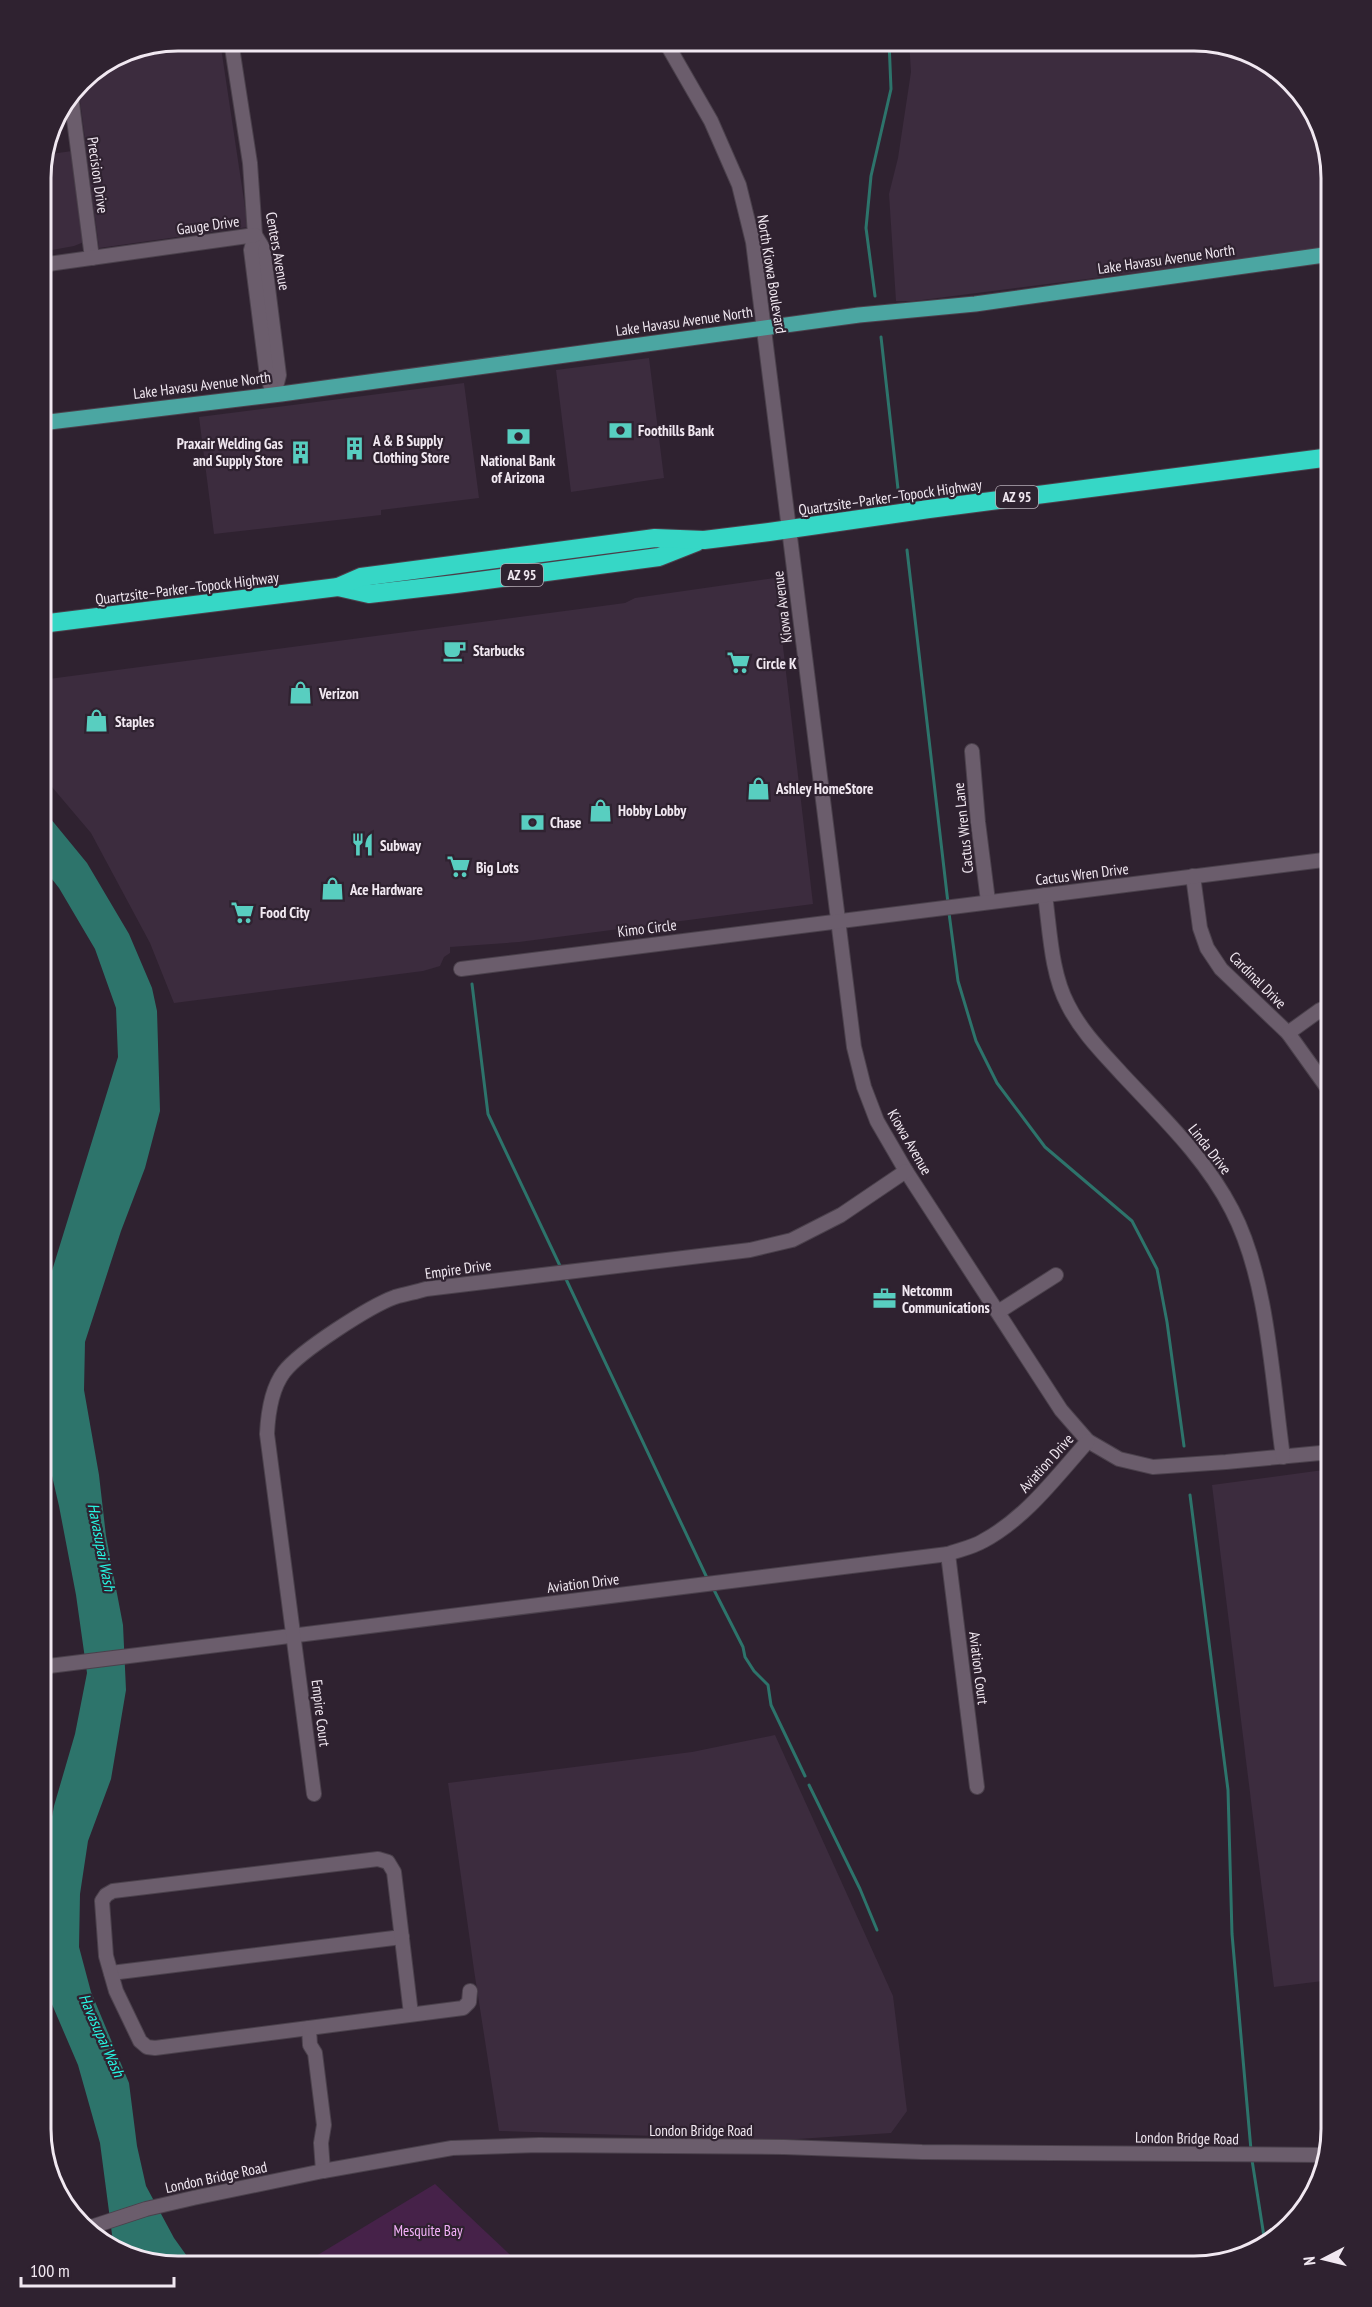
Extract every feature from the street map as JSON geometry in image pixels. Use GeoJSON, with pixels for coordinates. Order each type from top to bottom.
{"type":"FeatureCollection","features":[{"type":"Feature","properties":{"kind":"highway","name":"Quartzsite–Parker–Topock Highway"},"geometry":{"type":"LineString","coordinates":[[51,623],[338,586],[369,594],[456,584],[659,557],[704,540],[929,508],[1321,458]]}},
{"type":"Feature","properties":{"kind":"main road","name":"Lake Havasu Avenue North"},"geometry":{"type":"LineString","coordinates":[[51,422],[274,395],[902,309],[984,303],[1321,256]]}},
{"type":"Feature","properties":{"kind":"street","name":"Centers Avenue"},"geometry":{"type":"LineString","coordinates":[[233,51],[250,162],[255,235],[263,248],[279,375],[274,395]]}},
{"type":"Feature","properties":{"kind":"street","name":"North Kiowa Boulevard"},"geometry":{"type":"LineString","coordinates":[[670,51],[711,121],[739,185],[753,242],[790,529]]}},
{"type":"Feature","properties":{"kind":"street","name":"Precision Drive"},"geometry":{"type":"LineString","coordinates":[[72,107],[92,258]]}},
{"type":"Feature","properties":{"kind":"street","name":"Gauge Drive"},"geometry":{"type":"LineString","coordinates":[[51,264],[255,235]]}},
{"type":"Feature","properties":{"kind":"street","name":"Kiowa Avenue"},"geometry":{"type":"LineString","coordinates":[[790,529],[854,1047],[864,1087],[877,1121],[906,1171],[1061,1410],[1088,1441],[1119,1459],[1153,1467],[1321,1453]]}},
{"type":"Feature","properties":{"kind":"street","name":"Cactus Wren Lane"},"geometry":{"type":"LineString","coordinates":[[972,751],[988,902]]}},
{"type":"Feature","properties":{"kind":"street","name":"Cactus Wren Drive"},"geometry":{"type":"LineString","coordinates":[[837,920],[1321,861]]}},
{"type":"Feature","properties":{"kind":"street","name":"Cardinal Drive"},"geometry":{"type":"LineString","coordinates":[[1193,876],[1200,928],[1207,948],[1221,969],[1288,1033],[1321,1078]]}},
{"type":"Feature","properties":{"kind":"street","name":"Linda Drive"},"geometry":{"type":"LineString","coordinates":[[1045,895],[1057,975],[1068,1005],[1088,1037],[1189,1146],[1212,1175],[1232,1210],[1250,1251],[1262,1302],[1283,1457]]}},
{"type":"Feature","properties":{"kind":"street","name":"Kimo Circle"},"geometry":{"type":"LineString","coordinates":[[461,969],[837,920]]}},
{"type":"Feature","properties":{"kind":"street"},"geometry":{"type":"LineString","coordinates":[[1288,1033],[1321,1011]]}},
{"type":"Feature","properties":{"kind":"street","name":"Empire Drive"},"geometry":{"type":"LineString","coordinates":[[294,1635],[267,1434],[268,1415],[273,1395],[284,1373],[303,1354],[368,1310],[394,1298],[426,1289],[750,1250],[792,1240],[842,1215],[906,1171]]}},
{"type":"Feature","properties":{"kind":"street"},"geometry":{"type":"LineString","coordinates":[[998,1312],[1056,1275]]}},
{"type":"Feature","properties":{"kind":"street","name":"Aviation Drive"},"geometry":{"type":"LineString","coordinates":[[51,1665],[948,1554],[982,1542],[1010,1524],[1031,1505],[1088,1441]]}},
{"type":"Feature","properties":{"kind":"street","name":"Aviation Court"},"geometry":{"type":"LineString","coordinates":[[948,1554],[976,1787]]}},
{"type":"Feature","properties":{"kind":"street","name":"Empire Court"},"geometry":{"type":"LineString","coordinates":[[294,1635],[314,1794]]}},
{"type":"Feature","properties":{"kind":"street"},"geometry":{"type":"LineString","coordinates":[[411,2014],[394,1872],[388,1862],[378,1859],[113,1891],[102,1901],[106,1956],[116,1991],[140,2041],[147,2047],[155,2048],[462,2008],[469,2002],[470,1991]]}},
{"type":"Feature","properties":{"kind":"street"},"geometry":{"type":"LineString","coordinates":[[111,1973],[402,1937]]}},
{"type":"Feature","properties":{"kind":"street"},"geometry":{"type":"LineString","coordinates":[[309,2028],[310,2045],[307,2053],[315,2126],[321,2143],[323,2171]]}},
{"type":"Feature","properties":{"kind":"street","name":"London Bridge Road"},"geometry":{"type":"LineString","coordinates":[[96,2226],[193,2198],[323,2171],[452,2148],[539,2145],[784,2147],[919,2152],[1318,2155]]}},
{"type":"Feature","properties":{"kind":"shaded area"},"geometry":{"type":"Polygon","coordinates":[[[170,51],[222,51],[248,227],[99,248],[80,98],[107,72],[145,55],[170,51]]]}},
{"type":"Feature","properties":{"kind":"shaded area"},"geometry":{"type":"Polygon","coordinates":[[[910,51],[1202,51],[1219,53],[1250,64],[1265,72],[1289,94],[1300,107],[1314,137],[1320,161],[1321,249],[914,301],[896,301],[889,194],[898,158],[911,72],[910,51]]]}},
{"type":"Feature","properties":{"kind":"shaded area"},"geometry":{"type":"Polygon","coordinates":[[[72,151],[84,242],[51,250],[51,170],[53,154],[72,151]]]}},
{"type":"Feature","properties":{"kind":"shaded area"},"geometry":{"type":"Polygon","coordinates":[[[649,358],[664,478],[571,492],[556,370],[649,358]]]}},
{"type":"Feature","properties":{"kind":"shaded area"},"geometry":{"type":"Polygon","coordinates":[[[464,383],[479,498],[381,510],[381,515],[214,534],[199,417],[464,383]]]}},
{"type":"Feature","properties":{"kind":"shaded area"},"geometry":{"type":"Polygon","coordinates":[[[775,578],[813,904],[519,942],[450,947],[450,953],[444,957],[440,966],[423,971],[174,1003],[150,943],[91,833],[51,786],[51,679],[625,603],[635,598],[775,578]]]}},
{"type":"Feature","properties":{"kind":"shaded area"},"geometry":{"type":"Polygon","coordinates":[[[1321,1470],[1321,1981],[1274,1987],[1212,1485],[1321,1470]]]}},
{"type":"Feature","properties":{"kind":"shaded area"},"geometry":{"type":"Polygon","coordinates":[[[775,1735],[893,1996],[907,2111],[891,2133],[782,2140],[499,2131],[448,1783],[692,1752],[775,1735]]]}},
{"type":"Feature","properties":{"kind":"green space","name":"Mesquite Bay"},"geometry":{"type":"Polygon","coordinates":[[[435,2184],[511,2256],[316,2256],[435,2184]]]}},
{"type":"Feature","properties":{"kind":"water","name":"Havasupai Wash"},"geometry":{"type":"Polygon","coordinates":[[[51,819],[87,863],[129,934],[152,988],[157,1011],[160,1111],[145,1168],[121,1231],[85,1342],[84,1390],[99,1475],[106,1536],[123,1625],[126,1690],[111,1779],[88,1841],[80,1894],[79,1947],[91,1992],[129,2083],[137,2146],[146,2186],[174,2238],[187,2256],[153,2254],[112,2238],[100,2143],[78,2065],[51,2002],[51,1822],[75,1734],[87,1673],[76,1595],[51,1472],[51,1274],[118,1057],[116,1008],[95,949],[51,878],[51,819]]]}},
{"type":"Feature","properties":{"kind":"waterway"},"geometry":{"type":"LineString","coordinates":[[875,296],[866,228],[871,176],[891,89],[889,51]]}},
{"type":"Feature","properties":{"kind":"waterway"},"geometry":{"type":"LineString","coordinates":[[881,337],[898,489]]}},
{"type":"Feature","properties":{"kind":"waterway"},"geometry":{"type":"LineString","coordinates":[[907,550],[948,903]]}},
{"type":"Feature","properties":{"kind":"waterway"},"geometry":{"type":"LineString","coordinates":[[949,913],[958,981],[976,1041],[997,1083],[1045,1147],[1132,1221],[1157,1269],[1167,1322],[1184,1446]]}},
{"type":"Feature","properties":{"kind":"waterway"},"geometry":{"type":"LineString","coordinates":[[472,984],[488,1114],[561,1268]]}},
{"type":"Feature","properties":{"kind":"waterway"},"geometry":{"type":"LineString","coordinates":[[565,1277],[708,1580]]}},
{"type":"Feature","properties":{"kind":"waterway"},"geometry":{"type":"LineString","coordinates":[[1190,1495],[1228,1790],[1232,1934],[1251,2150]]}},
{"type":"Feature","properties":{"kind":"waterway"},"geometry":{"type":"LineString","coordinates":[[713,1588],[743,1647],[745,1657],[754,1671],[768,1685],[771,1705],[805,1776]]}},
{"type":"Feature","properties":{"kind":"waterway"},"geometry":{"type":"LineString","coordinates":[[809,1785],[860,1889],[877,1930]]}},
{"type":"Feature","properties":{"kind":"waterway"},"geometry":{"type":"LineString","coordinates":[[1252,2160],[1264,2236]]}},
{"type":"Feature","properties":{"kind":"place","name":"Foothills Bank"},"geometry":{"type":"Point","coordinates":[620,430]}},
{"type":"Feature","properties":{"kind":"place","name":"National Bank of Arizona"},"geometry":{"type":"Point","coordinates":[518,436]}},
{"type":"Feature","properties":{"kind":"place","name":"A & B Supply Clothing Store"},"geometry":{"type":"Point","coordinates":[355,449]}},
{"type":"Feature","properties":{"kind":"place","name":"Praxair Welding Gas and Supply Store"},"geometry":{"type":"Point","coordinates":[301,452]}},
{"type":"Feature","properties":{"kind":"place","name":"Starbucks"},"geometry":{"type":"Point","coordinates":[455,650]}},
{"type":"Feature","properties":{"kind":"place","name":"Circle K"},"geometry":{"type":"Point","coordinates":[738,663]}},
{"type":"Feature","properties":{"kind":"place","name":"Verizon"},"geometry":{"type":"Point","coordinates":[301,693]}},
{"type":"Feature","properties":{"kind":"place","name":"Staples"},"geometry":{"type":"Point","coordinates":[97,721]}},
{"type":"Feature","properties":{"kind":"place","name":"Ashley HomeStore"},"geometry":{"type":"Point","coordinates":[758,788]}},
{"type":"Feature","properties":{"kind":"place","name":"Hobby Lobby"},"geometry":{"type":"Point","coordinates":[600,810]}},
{"type":"Feature","properties":{"kind":"place","name":"Chase"},"geometry":{"type":"Point","coordinates":[532,822]}},
{"type":"Feature","properties":{"kind":"place","name":"Subway"},"geometry":{"type":"Point","coordinates":[362,845]}},
{"type":"Feature","properties":{"kind":"place","name":"Big Lots"},"geometry":{"type":"Point","coordinates":[458,867]}},
{"type":"Feature","properties":{"kind":"place","name":"Ace Hardware"},"geometry":{"type":"Point","coordinates":[332,889]}},
{"type":"Feature","properties":{"kind":"place","name":"Food City"},"geometry":{"type":"Point","coordinates":[242,912]}},
{"type":"Feature","properties":{"kind":"place","name":"Netcomm Communications"},"geometry":{"type":"Point","coordinates":[884,1299]}}]}
